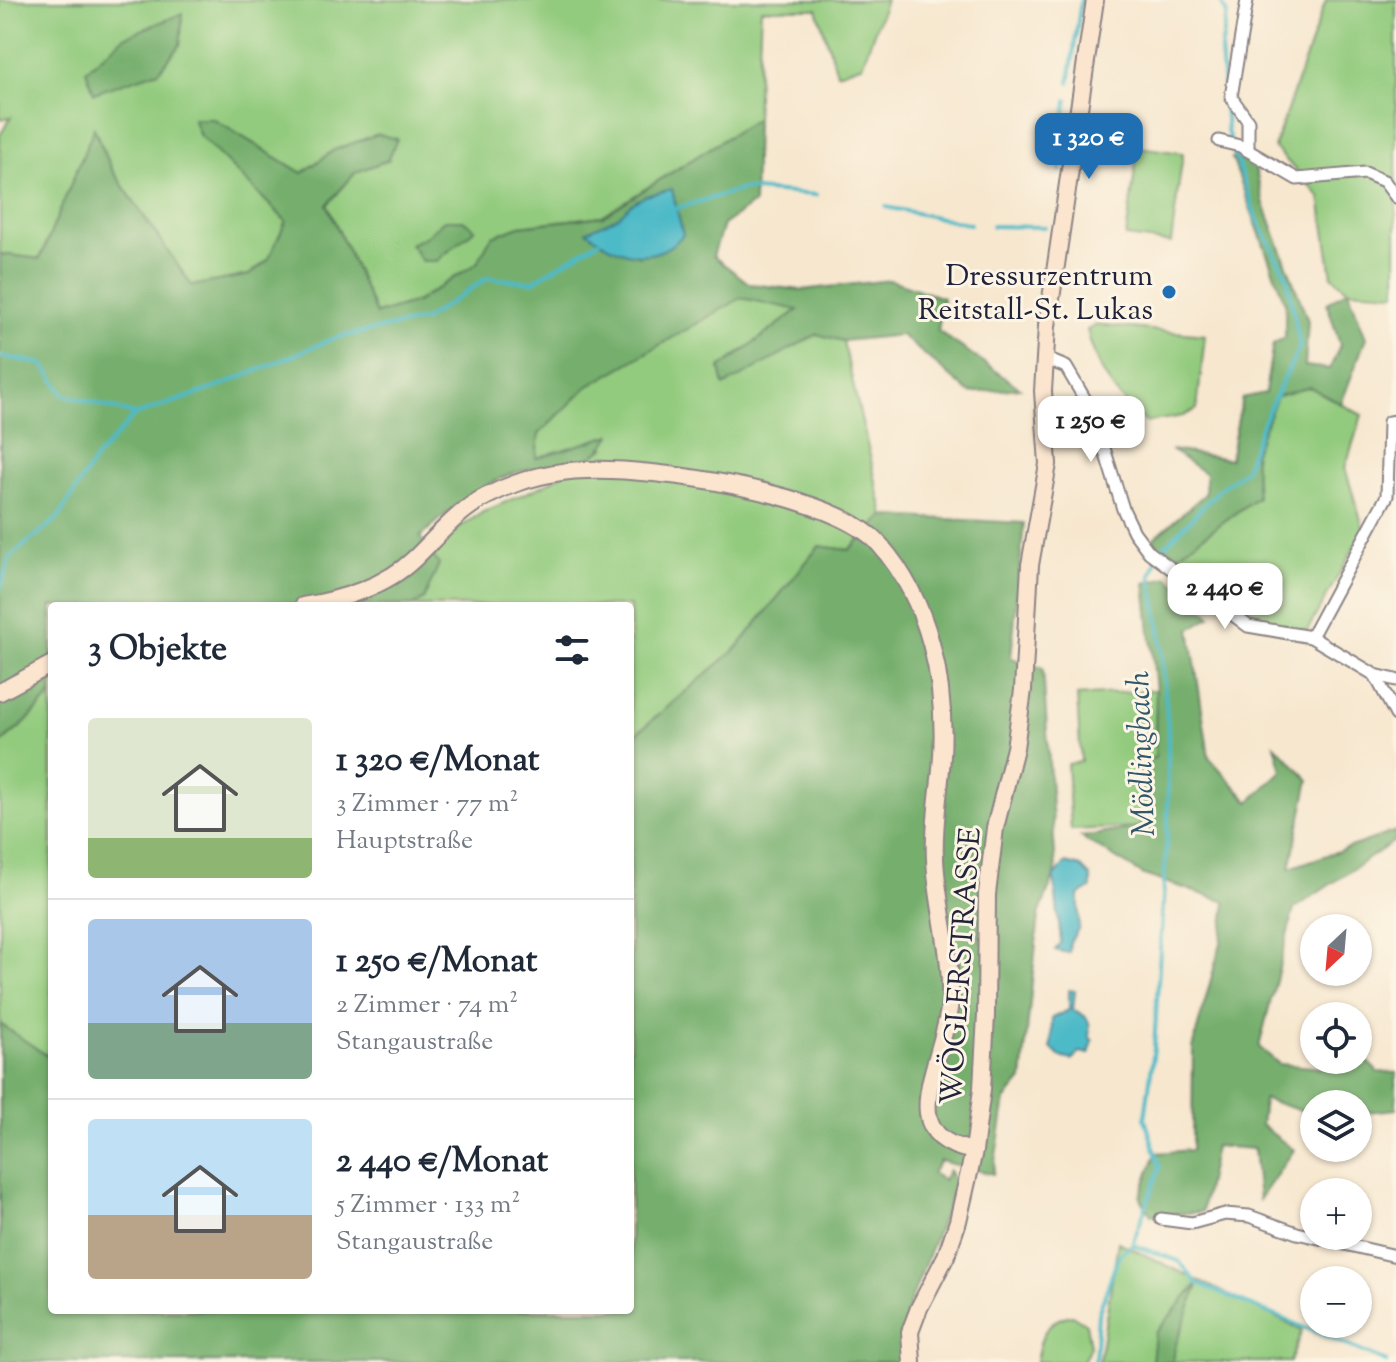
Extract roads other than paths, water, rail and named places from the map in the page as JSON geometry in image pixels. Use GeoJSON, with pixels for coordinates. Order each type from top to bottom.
{"type":"FeatureCollection","features":[{"type":"Feature","properties":{"kind":"main road","name":"WÖGLERSTRASSE"},"geometry":{"type":"LineString","coordinates":[[912,1362],[910,1332],[946,1256],[958,1221],[974,1151],[982,1089],[986,1015],[987,894],[995,828],[1015,748],[1023,690],[1030,565],[1048,464],[1044,358],[1095,0]]}},
{"type":"Feature","properties":{"kind":"main road"},"geometry":{"type":"LineString","coordinates":[[318,602],[353,593],[387,579],[414,559],[473,503],[527,479],[560,472],[611,470],[708,481],[819,507],[866,530],[897,566],[919,606],[941,692],[942,753],[935,854],[937,896],[948,952],[950,1001],[941,1052],[930,1086],[928,1112],[941,1140],[957,1148],[974,1151]]}},
{"type":"Feature","properties":{"kind":"main road"},"geometry":{"type":"LineString","coordinates":[[0,692],[48,666]]}},
{"type":"Feature","properties":{"kind":"street"},"geometry":{"type":"LineString","coordinates":[[1244,148],[1248,121],[1231,97],[1247,0]]}},
{"type":"Feature","properties":{"kind":"street"},"geometry":{"type":"LineString","coordinates":[[1219,141],[1244,148],[1297,179],[1365,173],[1384,181],[1396,197]]}},
{"type":"Feature","properties":{"kind":"street"},"geometry":{"type":"LineString","coordinates":[[1044,358],[1066,367],[1093,413],[1123,509],[1134,532],[1149,552],[1248,626],[1311,637],[1375,675],[1396,680]]}},
{"type":"Feature","properties":{"kind":"street"},"geometry":{"type":"LineString","coordinates":[[1311,637],[1387,496],[1389,422],[1396,421]]}},
{"type":"Feature","properties":{"kind":"street"},"geometry":{"type":"LineString","coordinates":[[1375,675],[1396,715]]}},
{"type":"Feature","properties":{"kind":"street"},"geometry":{"type":"LineString","coordinates":[[1161,1219],[1192,1223],[1225,1214],[1249,1216],[1297,1233],[1396,1256]]}},
{"type":"Feature","properties":{"kind":"water"},"geometry":{"type":"Polygon","coordinates":[[[672,189],[683,235],[660,251],[647,254],[623,252],[587,231],[618,217],[645,196],[672,189]]]}},
{"type":"Feature","properties":{"kind":"water"},"geometry":{"type":"Polygon","coordinates":[[[1065,863],[1081,867],[1091,877],[1091,888],[1079,895],[1079,928],[1070,942],[1069,953],[1055,950],[1061,942],[1054,878],[1065,863]]]}},
{"type":"Feature","properties":{"kind":"water"},"geometry":{"type":"Polygon","coordinates":[[[1069,990],[1075,991],[1073,1010],[1087,1019],[1089,1036],[1093,1041],[1089,1054],[1080,1052],[1072,1060],[1060,1057],[1051,1048],[1052,1018],[1069,1010],[1069,990]]]}},
{"type":"Feature","properties":{"kind":"waterway"},"geometry":{"type":"LineString","coordinates":[[1069,83],[1081,0]]}},
{"type":"Feature","properties":{"kind":"waterway","name":"Mödlingbach"},"geometry":{"type":"LineString","coordinates":[[1095,1362],[1098,1314],[1119,1255],[1132,1245],[1160,1167],[1145,1119],[1154,1048],[1168,818],[1168,730],[1160,629],[1151,576],[1160,551],[1220,489],[1245,470],[1263,422],[1300,346],[1287,277],[1255,215],[1227,131],[1221,50],[1227,14],[1220,0]]}},
{"type":"Feature","properties":{"kind":"waterway"},"geometry":{"type":"LineString","coordinates":[[1063,131],[1067,100]]}},
{"type":"Feature","properties":{"kind":"waterway"},"geometry":{"type":"LineString","coordinates":[[1060,171],[1063,140]]}},
{"type":"Feature","properties":{"kind":"waterway"},"geometry":{"type":"LineString","coordinates":[[677,208],[743,189],[816,195]]}},
{"type":"Feature","properties":{"kind":"waterway"},"geometry":{"type":"LineString","coordinates":[[886,207],[970,224]]}},
{"type":"Feature","properties":{"kind":"waterway"},"geometry":{"type":"LineString","coordinates":[[992,226],[1045,227]]}},
{"type":"Feature","properties":{"kind":"waterway"},"geometry":{"type":"LineString","coordinates":[[0,589],[10,557],[58,518],[96,458],[135,415],[218,387],[334,338],[424,320],[487,278],[532,282],[599,241]]}},
{"type":"Feature","properties":{"kind":"waterway"},"geometry":{"type":"LineString","coordinates":[[0,356],[43,364],[64,395],[134,414]]}},
{"type":"Feature","properties":{"kind":"waterway"},"geometry":{"type":"LineString","coordinates":[[1133,1245],[1179,1261],[1197,1283],[1387,1362]]}},
{"type":"Feature","properties":{"kind":"place","name":"Dressurzentrum Reitstall-St. Lukas"},"geometry":{"type":"Point","coordinates":[1169,292]}}]}
